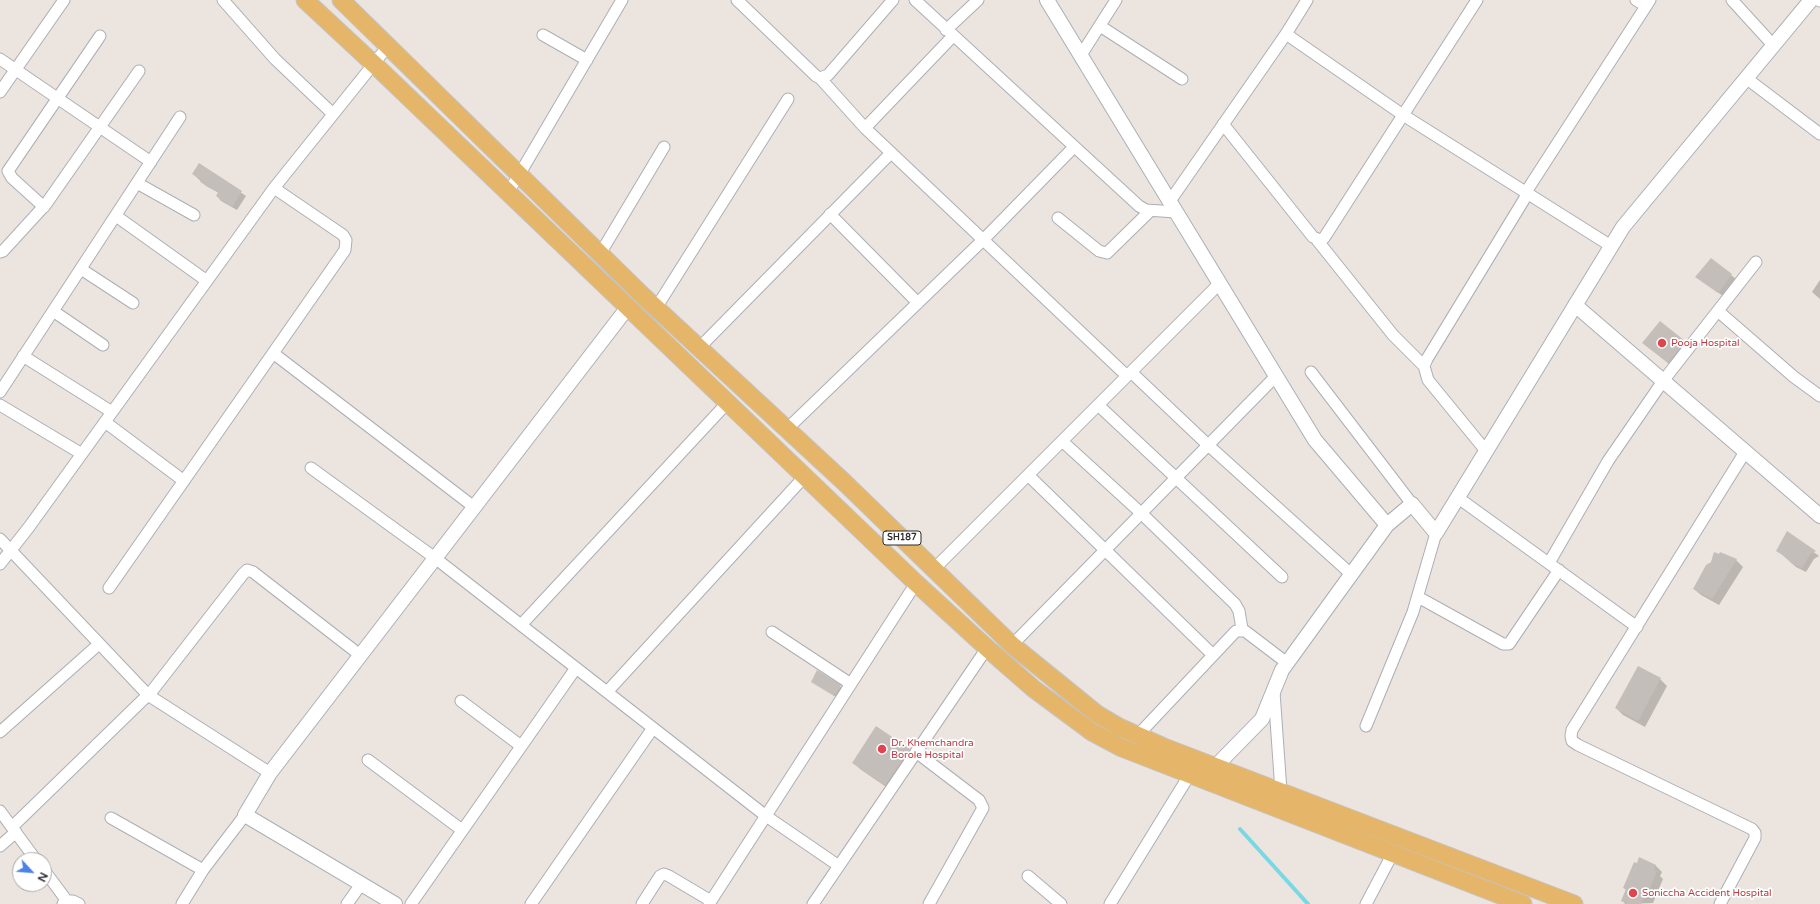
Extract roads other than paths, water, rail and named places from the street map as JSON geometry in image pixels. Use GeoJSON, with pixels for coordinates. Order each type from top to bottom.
{"type":"FeatureCollection","features":[{"type":"Feature","properties":{"kind":"main road","name":"SH187"},"geometry":{"type":"LineString","coordinates":[[305,0],[508,192],[916,583],[1034,689],[1092,732],[1122,748],[1523,904]]}},
{"type":"Feature","properties":{"kind":"main road","name":"SH187"},"geometry":{"type":"LineString","coordinates":[[341,0],[656,308],[787,429],[1012,645],[1097,714],[1138,735],[1574,904]]}},
{"type":"Feature","properties":{"kind":"street"},"geometry":{"type":"LineString","coordinates":[[0,92],[64,0]]}},
{"type":"Feature","properties":{"kind":"street"},"geometry":{"type":"LineString","coordinates":[[223,0],[275,59],[333,114]]}},
{"type":"Feature","properties":{"kind":"street"},"geometry":{"type":"LineString","coordinates":[[508,192],[520,175],[622,0]]}},
{"type":"Feature","properties":{"kind":"street"},"geometry":{"type":"LineString","coordinates":[[737,0],[816,76],[820,78],[865,128],[983,240],[1351,574]]}},
{"type":"Feature","properties":{"kind":"street"},"geometry":{"type":"LineString","coordinates":[[820,78],[828,75],[893,0]]}},
{"type":"Feature","properties":{"kind":"street"},"geometry":{"type":"LineString","coordinates":[[915,0],[1139,206],[1150,211]]}},
{"type":"Feature","properties":{"kind":"street"},"geometry":{"type":"LineString","coordinates":[[865,128],[978,0]]}},
{"type":"Feature","properties":{"kind":"street"},"geometry":{"type":"LineString","coordinates":[[1047,0],[1315,440],[1387,525]]}},
{"type":"Feature","properties":{"kind":"street"},"geometry":{"type":"LineString","coordinates":[[1081,55],[1116,0]]}},
{"type":"Feature","properties":{"kind":"street"},"geometry":{"type":"LineString","coordinates":[[1316,240],[1324,238],[1476,0]]}},
{"type":"Feature","properties":{"kind":"street"},"geometry":{"type":"LineString","coordinates":[[1424,366],[1426,359],[1527,193],[1648,3],[1636,0]]}},
{"type":"Feature","properties":{"kind":"street"},"geometry":{"type":"LineString","coordinates":[[1732,0],[1773,45]]}},
{"type":"Feature","properties":{"kind":"street"},"geometry":{"type":"LineString","coordinates":[[1366,726],[1411,619],[1436,533],[1611,246],[1623,228],[1811,0]]}},
{"type":"Feature","properties":{"kind":"street"},"geometry":{"type":"LineString","coordinates":[[1058,218],[1099,251],[1107,253],[1150,211],[1173,206],[1223,124],[1286,34],[1303,1]]}},
{"type":"Feature","properties":{"kind":"street"},"geometry":{"type":"LineString","coordinates":[[1100,26],[1182,79]]}},
{"type":"Feature","properties":{"kind":"street"},"geometry":{"type":"LineString","coordinates":[[1286,34],[1403,115],[1611,246]]}},
{"type":"Feature","properties":{"kind":"street"},"geometry":{"type":"LineString","coordinates":[[543,35],[587,60]]}},
{"type":"Feature","properties":{"kind":"street"},"geometry":{"type":"LineString","coordinates":[[44,207],[12,178],[8,171],[100,36]]}},
{"type":"Feature","properties":{"kind":"street"},"geometry":{"type":"LineString","coordinates":[[0,564],[19,541],[274,188],[388,46]]}},
{"type":"Feature","properties":{"kind":"street"},"geometry":{"type":"LineString","coordinates":[[0,58],[151,162]]}},
{"type":"Feature","properties":{"kind":"street"},"geometry":{"type":"LineString","coordinates":[[0,252],[3,251],[44,207],[101,128],[139,71]]}},
{"type":"Feature","properties":{"kind":"street"},"geometry":{"type":"LineString","coordinates":[[1746,78],[1820,134]]}},
{"type":"Feature","properties":{"kind":"street"},"geometry":{"type":"LineString","coordinates":[[656,308],[788,99]]}},
{"type":"Feature","properties":{"kind":"street"},"geometry":{"type":"LineString","coordinates":[[0,392],[180,117]]}},
{"type":"Feature","properties":{"kind":"street"},"geometry":{"type":"LineString","coordinates":[[1223,124],[1393,335],[1424,366],[1428,380],[1486,451]]}},
{"type":"Feature","properties":{"kind":"street"},"geometry":{"type":"LineString","coordinates":[[600,254],[664,147]]}},
{"type":"Feature","properties":{"kind":"street"},"geometry":{"type":"LineString","coordinates":[[787,429],[983,240],[1074,147]]}},
{"type":"Feature","properties":{"kind":"street"},"geometry":{"type":"LineString","coordinates":[[699,348],[891,153]]}},
{"type":"Feature","properties":{"kind":"street"},"geometry":{"type":"LineString","coordinates":[[137,183],[194,215]]}},
{"type":"Feature","properties":{"kind":"street"},"geometry":{"type":"LineString","coordinates":[[109,588],[345,250],[346,245],[342,235],[274,188]]}},
{"type":"Feature","properties":{"kind":"street"},"geometry":{"type":"LineString","coordinates":[[830,214],[918,303]]}},
{"type":"Feature","properties":{"kind":"street"},"geometry":{"type":"LineString","coordinates":[[116,216],[207,282]]}},
{"type":"Feature","properties":{"kind":"street"},"geometry":{"type":"LineString","coordinates":[[1549,563],[1608,461],[1663,381],[1756,262]]}},
{"type":"Feature","properties":{"kind":"street"},"geometry":{"type":"LineString","coordinates":[[81,269],[133,303]]}},
{"type":"Feature","properties":{"kind":"street"},"geometry":{"type":"LineString","coordinates":[[934,569],[1220,283]]}},
{"type":"Feature","properties":{"kind":"street"},"geometry":{"type":"LineString","coordinates":[[1575,305],[1820,516]]}},
{"type":"Feature","properties":{"kind":"street"},"geometry":{"type":"LineString","coordinates":[[182,904],[203,870],[248,811],[270,773],[628,307]]}},
{"type":"Feature","properties":{"kind":"street"},"geometry":{"type":"LineString","coordinates":[[53,311],[103,345]]}},
{"type":"Feature","properties":{"kind":"street"},"geometry":{"type":"LineString","coordinates":[[1718,311],[1794,378],[1820,396]]}},
{"type":"Feature","properties":{"kind":"street"},"geometry":{"type":"LineString","coordinates":[[274,352],[474,507]]}},
{"type":"Feature","properties":{"kind":"street"},"geometry":{"type":"LineString","coordinates":[[23,356],[112,412]]}},
{"type":"Feature","properties":{"kind":"street"},"geometry":{"type":"LineString","coordinates":[[1311,372],[1436,533]]}},
{"type":"Feature","properties":{"kind":"street"},"geometry":{"type":"LineString","coordinates":[[1012,645],[1276,376]]}},
{"type":"Feature","properties":{"kind":"street"},"geometry":{"type":"LineString","coordinates":[[522,625],[728,402]]}},
{"type":"Feature","properties":{"kind":"street"},"geometry":{"type":"LineString","coordinates":[[0,405],[82,454]]}},
{"type":"Feature","properties":{"kind":"street"},"geometry":{"type":"LineString","coordinates":[[1098,405],[1177,477],[1282,577]]}},
{"type":"Feature","properties":{"kind":"street"},"geometry":{"type":"LineString","coordinates":[[105,422],[184,481]]}},
{"type":"Feature","properties":{"kind":"street"},"geometry":{"type":"LineString","coordinates":[[1062,441],[1141,513],[1235,604],[1239,611],[1242,629],[1287,663]]}},
{"type":"Feature","properties":{"kind":"street"},"geometry":{"type":"LineString","coordinates":[[1720,904],[1755,838],[1755,833],[1752,829],[1578,746],[1572,741],[1571,736],[1572,730],[1745,452]]}},
{"type":"Feature","properties":{"kind":"street"},"geometry":{"type":"LineString","coordinates":[[311,468],[435,558],[766,816],[839,866]]}},
{"type":"Feature","properties":{"kind":"street"},"geometry":{"type":"LineString","coordinates":[[1028,475],[1213,655]]}},
{"type":"Feature","properties":{"kind":"street"},"geometry":{"type":"LineString","coordinates":[[607,692],[805,476]]}},
{"type":"Feature","properties":{"kind":"street"},"geometry":{"type":"LineString","coordinates":[[1458,497],[1636,627]]}},
{"type":"Feature","properties":{"kind":"street"},"geometry":{"type":"LineString","coordinates":[[1216,766],[1262,719],[1282,670],[1387,525],[1412,504]]}},
{"type":"Feature","properties":{"kind":"street"},"geometry":{"type":"LineString","coordinates":[[0,539],[99,644],[150,693],[270,773]]}},
{"type":"Feature","properties":{"kind":"street"},"geometry":{"type":"LineString","coordinates":[[0,846],[14,830],[150,693],[167,674],[247,570],[253,572],[360,655]]}},
{"type":"Feature","properties":{"kind":"street"},"geometry":{"type":"LineString","coordinates":[[1418,597],[1504,644],[1509,644],[1512,643],[1559,570]]}},
{"type":"Feature","properties":{"kind":"street"},"geometry":{"type":"LineString","coordinates":[[642,904],[660,876],[664,874],[710,902],[916,583]]}},
{"type":"Feature","properties":{"kind":"street"},"geometry":{"type":"LineString","coordinates":[[1138,735],[1236,631],[1242,629]]}},
{"type":"Feature","properties":{"kind":"street"},"geometry":{"type":"LineString","coordinates":[[772,632],[851,684]]}},
{"type":"Feature","properties":{"kind":"street"},"geometry":{"type":"LineString","coordinates":[[0,732],[99,644]]}},
{"type":"Feature","properties":{"kind":"street"},"geometry":{"type":"LineString","coordinates":[[813,904],[987,648]]}},
{"type":"Feature","properties":{"kind":"street"},"geometry":{"type":"LineString","coordinates":[[411,904],[576,668]]}},
{"type":"Feature","properties":{"kind":"street"},"geometry":{"type":"LineString","coordinates":[[1274,692],[1281,791]]}},
{"type":"Feature","properties":{"kind":"street"},"geometry":{"type":"LineString","coordinates":[[461,701],[521,746]]}},
{"type":"Feature","properties":{"kind":"street"},"geometry":{"type":"LineString","coordinates":[[530,904],[653,728]]}},
{"type":"Feature","properties":{"kind":"street"},"geometry":{"type":"LineString","coordinates":[[916,752],[979,800],[983,808],[929,904]]}},
{"type":"Feature","properties":{"kind":"street"},"geometry":{"type":"LineString","coordinates":[[368,760],[462,830]]}},
{"type":"Feature","properties":{"kind":"street"},"geometry":{"type":"LineString","coordinates":[[1110,904],[1190,774]]}},
{"type":"Feature","properties":{"kind":"street"},"geometry":{"type":"LineString","coordinates":[[0,811],[30,852]]}},
{"type":"Feature","properties":{"kind":"street"},"geometry":{"type":"LineString","coordinates":[[248,811],[395,904]]}},
{"type":"Feature","properties":{"kind":"street"},"geometry":{"type":"LineString","coordinates":[[111,818],[203,870]]}},
{"type":"Feature","properties":{"kind":"street"},"geometry":{"type":"LineString","coordinates":[[1366,904],[1393,853]]}},
{"type":"Feature","properties":{"kind":"street"},"geometry":{"type":"LineString","coordinates":[[1028,876],[1061,904]]}},
{"type":"Feature","properties":{"kind":"street"},"geometry":{"type":"LineString","coordinates":[[52,883],[65,903],[73,901],[79,904]]}},
{"type":"Feature","properties":{"kind":"street"},"geometry":{"type":"LineString","coordinates":[[348,904],[362,883]]}},
{"type":"Feature","properties":{"kind":"waterway"},"geometry":{"type":"LineString","coordinates":[[1240,829],[1308,904]]}},
{"type":"Feature","properties":{"kind":"place","name":"Pooja Hospital"},"geometry":{"type":"Point","coordinates":[1662,343]}},
{"type":"Feature","properties":{"kind":"place","name":"Dr. Khemchandra Borole Hospital"},"geometry":{"type":"Point","coordinates":[882,749]}},
{"type":"Feature","properties":{"kind":"place","name":"Soniccha Accident Hospital"},"geometry":{"type":"Point","coordinates":[1633,893]}}]}
